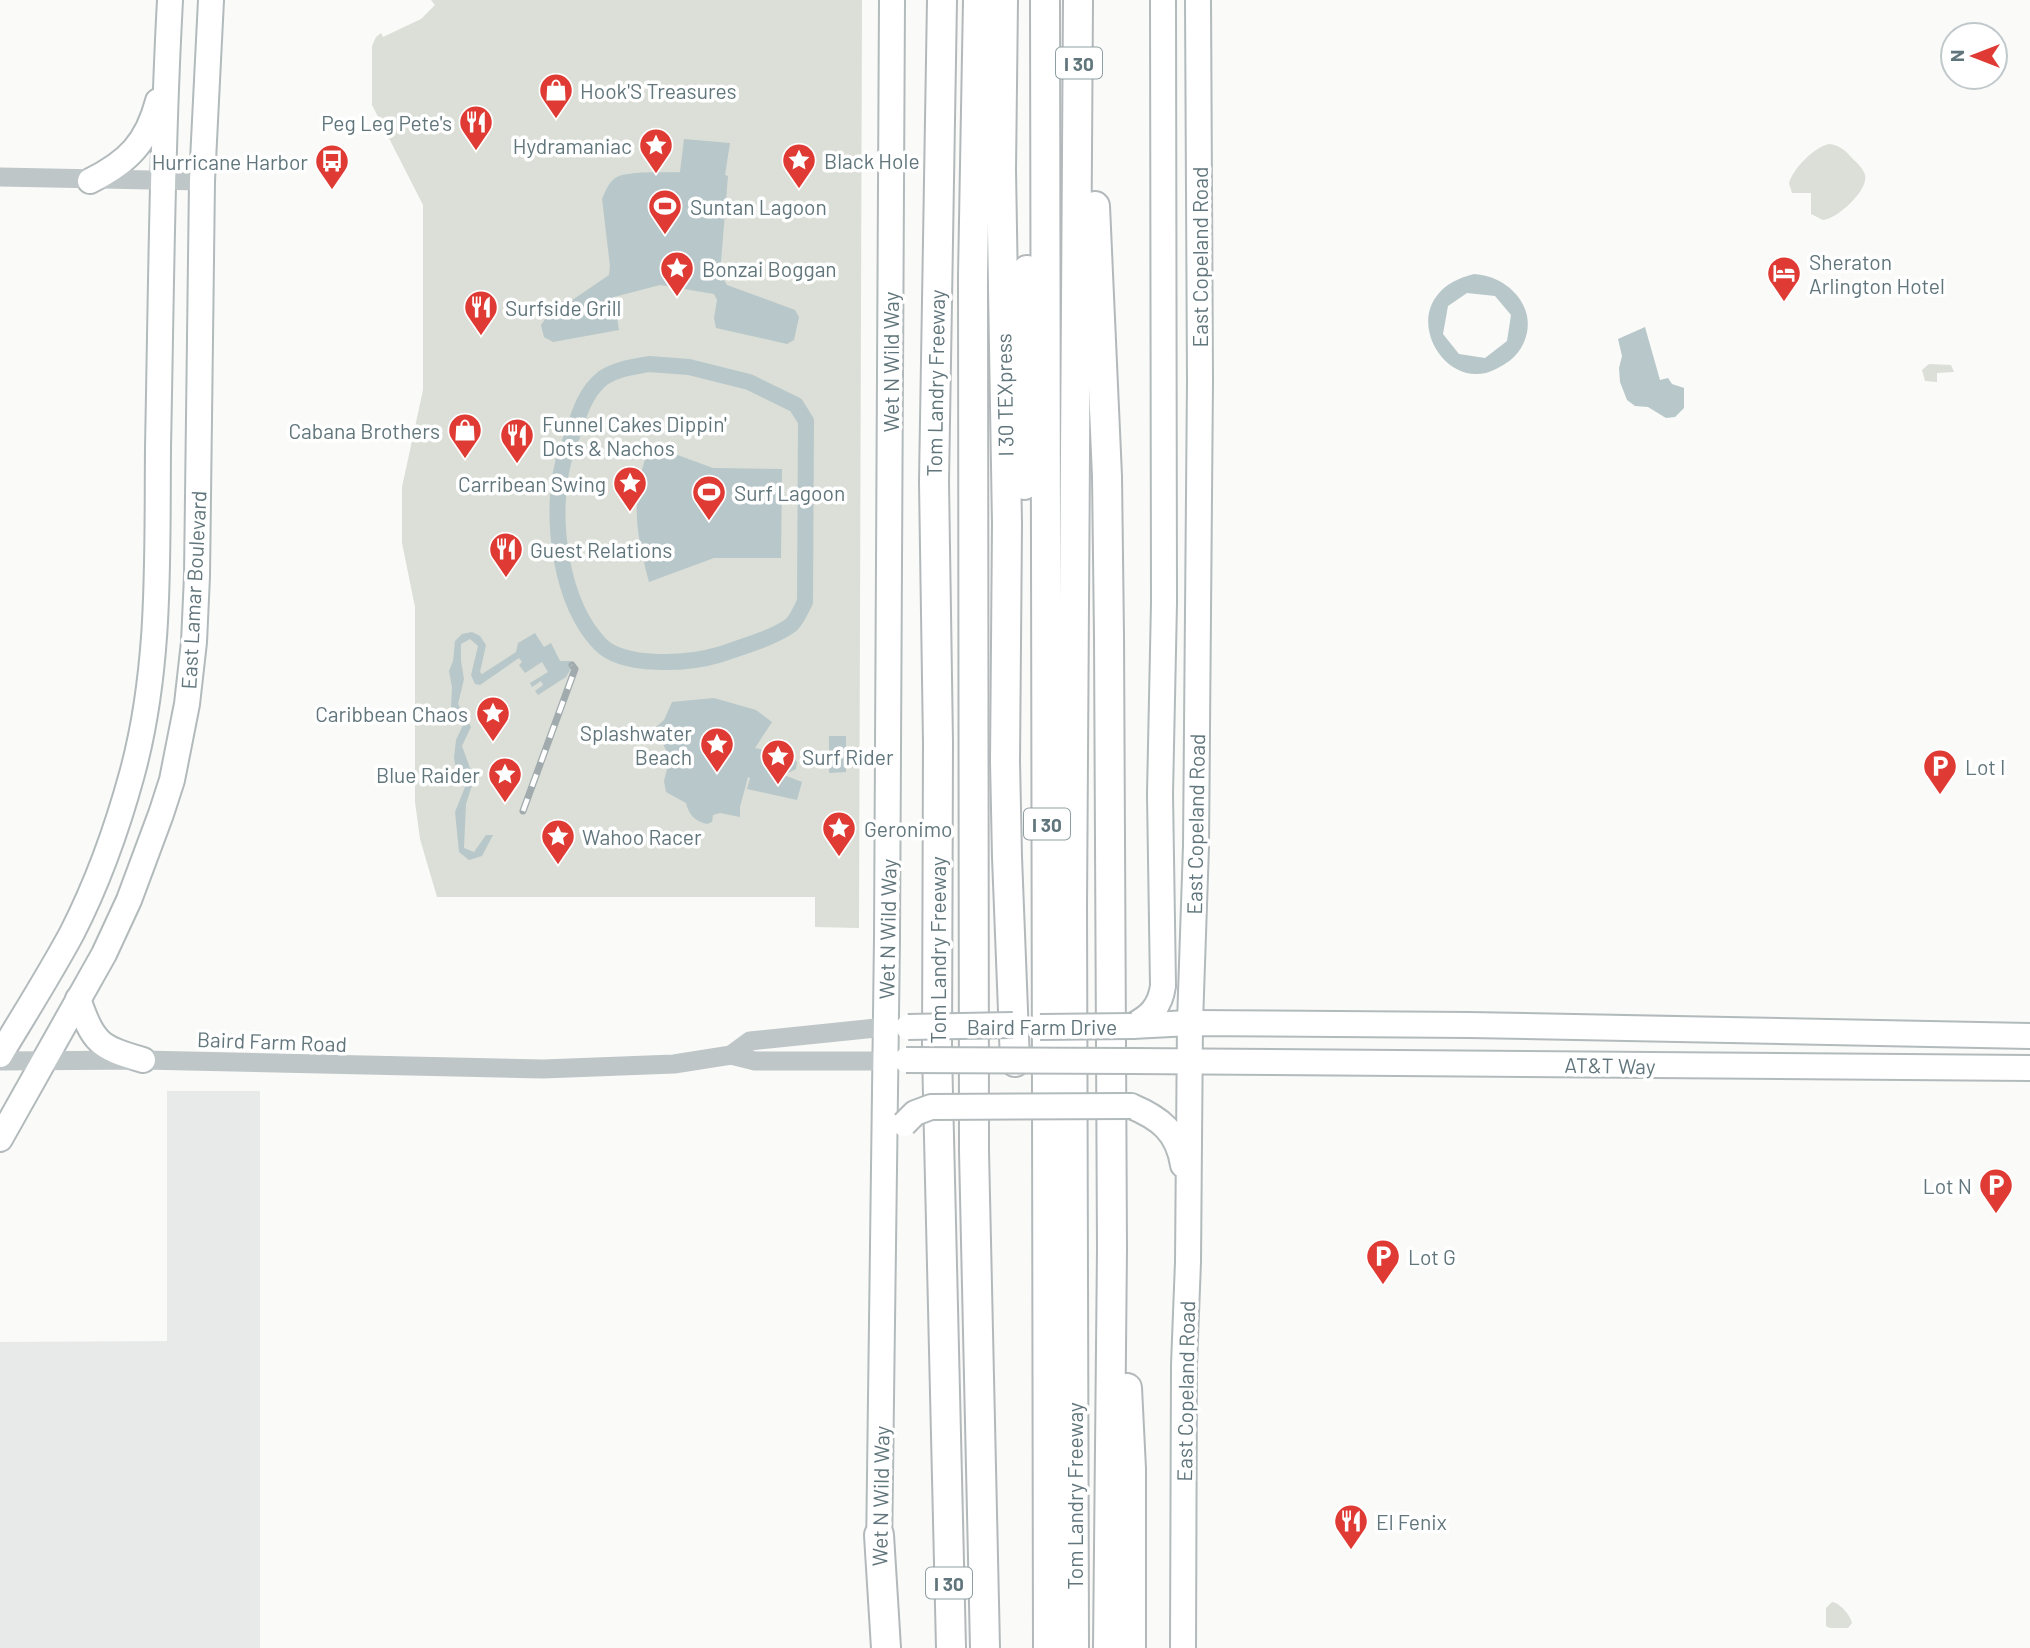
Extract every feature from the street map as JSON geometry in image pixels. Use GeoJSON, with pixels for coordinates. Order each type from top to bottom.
{"type":"FeatureCollection","features":[{"type":"Feature","properties":{"kind":"highway","name":"Tom Landry Freeway"},"geometry":{"type":"LineString","coordinates":[[942,0],[934,482],[938,743],[937,1052],[951,1648]]}},
{"type":"Feature","properties":{"kind":"highway"},"geometry":{"type":"LineString","coordinates":[[978,0],[973,276],[974,1151],[985,1648]]}},
{"type":"Feature","properties":{"kind":"highway","name":"I 30 TEXpress"},"geometry":{"type":"LineString","coordinates":[[1003,0],[1001,170],[1014,790]]}},
{"type":"Feature","properties":{"kind":"highway"},"geometry":{"type":"LineString","coordinates":[[1029,1061],[1024,852],[1014,790],[1024,476],[1031,0]]}},
{"type":"Feature","properties":{"kind":"highway","name":"I 30"},"geometry":{"type":"LineString","coordinates":[[1045,0],[1048,1648]]}},
{"type":"Feature","properties":{"kind":"highway","name":"Tom Landry Freeway"},"geometry":{"type":"LineString","coordinates":[[1074,1648],[1072,894],[1078,0]]}},
{"type":"Feature","properties":{"kind":"highway"},"geometry":{"type":"LineString","coordinates":[[1079,126],[1095,193],[1107,477],[1112,1249],[1108,1648]]}},
{"type":"Feature","properties":{"kind":"highway"},"geometry":{"type":"LineString","coordinates":[[1112,1249],[1126,1370],[1130,1444],[1131,1648]]}},
{"type":"Feature","properties":{"kind":"highway"},"geometry":{"type":"LineString","coordinates":[[879,1535],[886,1648]]}},
{"type":"Feature","properties":{"kind":"main road","name":"East Lamar Boulevard"},"geometry":{"type":"LineString","coordinates":[[0,1055],[72,934],[98,878],[111,844],[139,746],[151,680],[155,639],[163,182],[170,0]]}},
{"type":"Feature","properties":{"kind":"main road","name":"East Lamar Boulevard"},"geometry":{"type":"LineString","coordinates":[[0,1139],[116,929],[161,814],[183,729],[194,642],[202,181],[211,0]]}},
{"type":"Feature","properties":{"kind":"main road","name":"Wet N Wild Way"},"geometry":{"type":"LineString","coordinates":[[878,1648],[883,1196],[897,1027],[892,0]]}},
{"type":"Feature","properties":{"kind":"main road","name":"East Copeland Road"},"geometry":{"type":"LineString","coordinates":[[1132,1026],[1149,1017],[1157,1005],[1163,986],[1160,827],[1164,541],[1163,0]]}},
{"type":"Feature","properties":{"kind":"main road","name":"East Copeland Road"},"geometry":{"type":"LineString","coordinates":[[1183,1648],[1184,1365],[1197,744],[1200,380],[1198,0]]}},
{"type":"Feature","properties":{"kind":"main road"},"geometry":{"type":"LineString","coordinates":[[90,181],[112,170],[136,148],[152,126],[167,67]]}},
{"type":"Feature","properties":{"kind":"main road"},"geometry":{"type":"LineString","coordinates":[[155,639],[194,642]]}},
{"type":"Feature","properties":{"kind":"main road"},"geometry":{"type":"LineString","coordinates":[[1161,744],[1197,744]]}},
{"type":"Feature","properties":{"kind":"main road"},"geometry":{"type":"LineString","coordinates":[[78,999],[90,1030],[102,1045],[116,1053],[143,1060]]}},
{"type":"Feature","properties":{"kind":"main road","name":"Baird Farm Drive"},"geometry":{"type":"LineString","coordinates":[[897,1027],[1132,1026],[1190,1023]]}},
{"type":"Feature","properties":{"kind":"main road","name":"AT&T Way"},"geometry":{"type":"LineString","coordinates":[[1190,1023],[1469,1025],[2030,1036]]}},
{"type":"Feature","properties":{"kind":"main road","name":"Baird Farm Drive"},"geometry":{"type":"LineString","coordinates":[[895,1060],[1189,1062]]}},
{"type":"Feature","properties":{"kind":"main road","name":"AT&T Way"},"geometry":{"type":"LineString","coordinates":[[1189,1062],[2030,1069]]}},
{"type":"Feature","properties":{"kind":"main road"},"geometry":{"type":"LineString","coordinates":[[883,1196],[893,1149],[904,1124],[915,1114],[931,1108],[1131,1106],[1153,1115],[1172,1134],[1181,1154],[1188,1190]]}},
{"type":"Feature","properties":{"kind":"street"},"geometry":{"type":"LineString","coordinates":[[0,177],[90,181],[202,181]]}},
{"type":"Feature","properties":{"kind":"street","name":"Baird Farm Drive"},"geometry":{"type":"LineString","coordinates":[[731,1055],[750,1041],[897,1027]]}},
{"type":"Feature","properties":{"kind":"street","name":"Baird Farm Drive"},"geometry":{"type":"LineString","coordinates":[[543,1069],[674,1064],[731,1055],[755,1061],[895,1060]]}},
{"type":"Feature","properties":{"kind":"street","name":"Baird Farm Road"},"geometry":{"type":"LineString","coordinates":[[0,1061],[143,1060],[543,1069]]}},
{"type":"Feature","properties":{"kind":"shaded area"},"geometry":{"type":"Polygon","coordinates":[[[431,0],[862,0],[859,928],[815,927],[815,897],[437,897],[420,839],[415,802],[415,607],[402,543],[402,487],[423,390],[423,205],[372,105],[372,46],[376,37],[381,33],[383,37],[421,19],[435,5],[431,0]]]}},
{"type":"Feature","properties":{"kind":"shaded area","name":"Suntan Lagoon"},"geometry":{"type":"Polygon","coordinates":[[[684,139],[730,143],[725,175],[728,176],[720,274],[727,285],[795,310],[799,317],[794,340],[787,344],[716,328],[714,318],[717,300],[714,294],[660,285],[614,297],[619,330],[553,342],[544,337],[541,325],[546,318],[609,275],[602,199],[610,183],[626,174],[680,172],[684,139]]]}},
{"type":"Feature","properties":{"kind":"shaded area"},"geometry":{"type":"Polygon","coordinates":[[[1829,144],[1842,148],[1858,164],[1864,172],[1865,181],[1851,203],[1836,215],[1823,220],[1811,214],[1811,193],[1792,193],[1789,183],[1805,159],[1817,149],[1829,144]]]}},
{"type":"Feature","properties":{"kind":"shaded area"},"geometry":{"type":"Polygon","coordinates":[[[1474,274],[1488,276],[1500,281],[1519,298],[1528,322],[1527,335],[1521,348],[1507,363],[1476,374],[1457,369],[1442,357],[1432,340],[1428,321],[1433,302],[1448,285],[1474,274]],[[1467,293],[1448,306],[1443,334],[1459,354],[1485,358],[1507,341],[1511,315],[1495,296],[1467,293]]]}},
{"type":"Feature","properties":{"kind":"shaded area"},"geometry":{"type":"Polygon","coordinates":[[[1645,327],[1660,380],[1668,378],[1672,384],[1684,388],[1684,408],[1675,417],[1666,418],[1648,407],[1635,406],[1627,400],[1620,382],[1622,356],[1618,339],[1645,327]]]}},
{"type":"Feature","properties":{"kind":"shaded area"},"geometry":{"type":"Polygon","coordinates":[[[1929,364],[1951,365],[1954,372],[1937,373],[1937,382],[1925,381],[1922,370],[1929,364]]]}},
{"type":"Feature","properties":{"kind":"shaded area","name":"Surf Lagoon"},"geometry":{"type":"Polygon","coordinates":[[[650,445],[713,468],[782,469],[781,558],[714,558],[649,582],[640,546],[637,498],[639,481],[650,445]]]}},
{"type":"Feature","properties":{"kind":"shaded area"},"geometry":{"type":"Polygon","coordinates":[[[472,632],[480,636],[486,645],[480,672],[482,674],[516,652],[518,643],[535,633],[544,647],[551,643],[560,661],[570,661],[573,665],[566,677],[538,695],[535,691],[543,685],[541,681],[532,687],[530,683],[548,672],[542,662],[525,673],[519,665],[522,662],[519,658],[480,685],[475,684],[471,675],[478,646],[470,639],[461,644],[464,679],[458,704],[471,727],[462,746],[474,779],[466,804],[464,848],[474,852],[486,835],[493,835],[482,856],[469,860],[459,852],[455,812],[467,782],[456,769],[454,758],[456,740],[463,725],[451,708],[452,687],[449,671],[455,641],[462,634],[472,632]]]}},
{"type":"Feature","properties":{"kind":"shaded area"},"geometry":{"type":"Polygon","coordinates":[[[714,698],[756,710],[772,722],[755,748],[791,756],[797,762],[796,769],[784,775],[802,782],[797,800],[747,789],[748,777],[740,817],[720,813],[713,815],[712,822],[707,824],[693,817],[686,803],[666,792],[664,781],[670,758],[655,728],[664,720],[672,702],[714,698]]]}},
{"type":"Feature","properties":{"kind":"shaded area"},"geometry":{"type":"Polygon","coordinates":[[[829,736],[846,736],[846,772],[829,773],[829,736]]]}},
{"type":"Feature","properties":{"kind":"shaded area"},"geometry":{"type":"Polygon","coordinates":[[[167,1091],[260,1091],[260,1648],[0,1648],[0,1342],[167,1341],[167,1091]]]}},
{"type":"Feature","properties":{"kind":"shaded area"},"geometry":{"type":"Polygon","coordinates":[[[1832,1602],[1849,1616],[1852,1623],[1848,1628],[1826,1626],[1826,1608],[1832,1602]]]}},
{"type":"Feature","properties":{"kind":"waterway"},"geometry":{"type":"LineString","coordinates":[[649,364],[689,367],[749,382],[796,405],[806,421],[805,602],[795,620],[784,630],[705,658],[656,662],[610,652],[586,626],[567,583],[562,559],[558,534],[559,485],[565,456],[584,403],[592,389],[603,378],[625,369],[649,364]]}},
{"type":"Feature","properties":{"kind":"railway"},"geometry":{"type":"LineString","coordinates":[[523,811],[575,669],[572,665]]}},
{"type":"Feature","properties":{"kind":"place","name":"Hook'S Treasures"},"geometry":{"type":"Point","coordinates":[556,120]}},
{"type":"Feature","properties":{"kind":"place","name":"Peg Leg Pete's"},"geometry":{"type":"Point","coordinates":[476,152]}},
{"type":"Feature","properties":{"kind":"place","name":"Hydramaniac"},"geometry":{"type":"Point","coordinates":[656,175]}},
{"type":"Feature","properties":{"kind":"place","name":"Black Hole"},"geometry":{"type":"Point","coordinates":[799,190]}},
{"type":"Feature","properties":{"kind":"place","name":"Hurricane Harbor"},"geometry":{"type":"Point","coordinates":[332,191]}},
{"type":"Feature","properties":{"kind":"place","name":"Suntan Lagoon"},"geometry":{"type":"Point","coordinates":[665,236]}},
{"type":"Feature","properties":{"kind":"place","name":"Bonzai Boggan"},"geometry":{"type":"Point","coordinates":[677,298]}},
{"type":"Feature","properties":{"kind":"place","name":"Sheraton Arlington Hotel"},"geometry":{"type":"Point","coordinates":[1784,303]}},
{"type":"Feature","properties":{"kind":"place","name":"Surfside Grill"},"geometry":{"type":"Point","coordinates":[481,337]}},
{"type":"Feature","properties":{"kind":"place","name":"Cabana Brothers"},"geometry":{"type":"Point","coordinates":[465,460]}},
{"type":"Feature","properties":{"kind":"place","name":"Funnel Cakes Dippin' Dots & Nachos"},"geometry":{"type":"Point","coordinates":[517,465]}},
{"type":"Feature","properties":{"kind":"place","name":"Carribean Swing"},"geometry":{"type":"Point","coordinates":[630,513]}},
{"type":"Feature","properties":{"kind":"place","name":"Surf Lagoon"},"geometry":{"type":"Point","coordinates":[709,522]}},
{"type":"Feature","properties":{"kind":"place","name":"Guest Relations"},"geometry":{"type":"Point","coordinates":[506,579]}},
{"type":"Feature","properties":{"kind":"place","name":"Caribbean Chaos"},"geometry":{"type":"Point","coordinates":[493,743]}},
{"type":"Feature","properties":{"kind":"place","name":"Splashwater Beach"},"geometry":{"type":"Point","coordinates":[717,774]}},
{"type":"Feature","properties":{"kind":"place","name":"Surf Rider"},"geometry":{"type":"Point","coordinates":[778,786]}},
{"type":"Feature","properties":{"kind":"place","name":"Lot I"},"geometry":{"type":"Point","coordinates":[1940,796]}},
{"type":"Feature","properties":{"kind":"place","name":"Blue Raider"},"geometry":{"type":"Point","coordinates":[505,804]}},
{"type":"Feature","properties":{"kind":"place","name":"Geronimo"},"geometry":{"type":"Point","coordinates":[839,858]}},
{"type":"Feature","properties":{"kind":"place","name":"Wahoo Racer"},"geometry":{"type":"Point","coordinates":[558,866]}},
{"type":"Feature","properties":{"kind":"place","name":"Lot N"},"geometry":{"type":"Point","coordinates":[1996,1215]}},
{"type":"Feature","properties":{"kind":"place","name":"Lot G"},"geometry":{"type":"Point","coordinates":[1383,1286]}},
{"type":"Feature","properties":{"kind":"place","name":"El Fenix"},"geometry":{"type":"Point","coordinates":[1351,1551]}}]}
